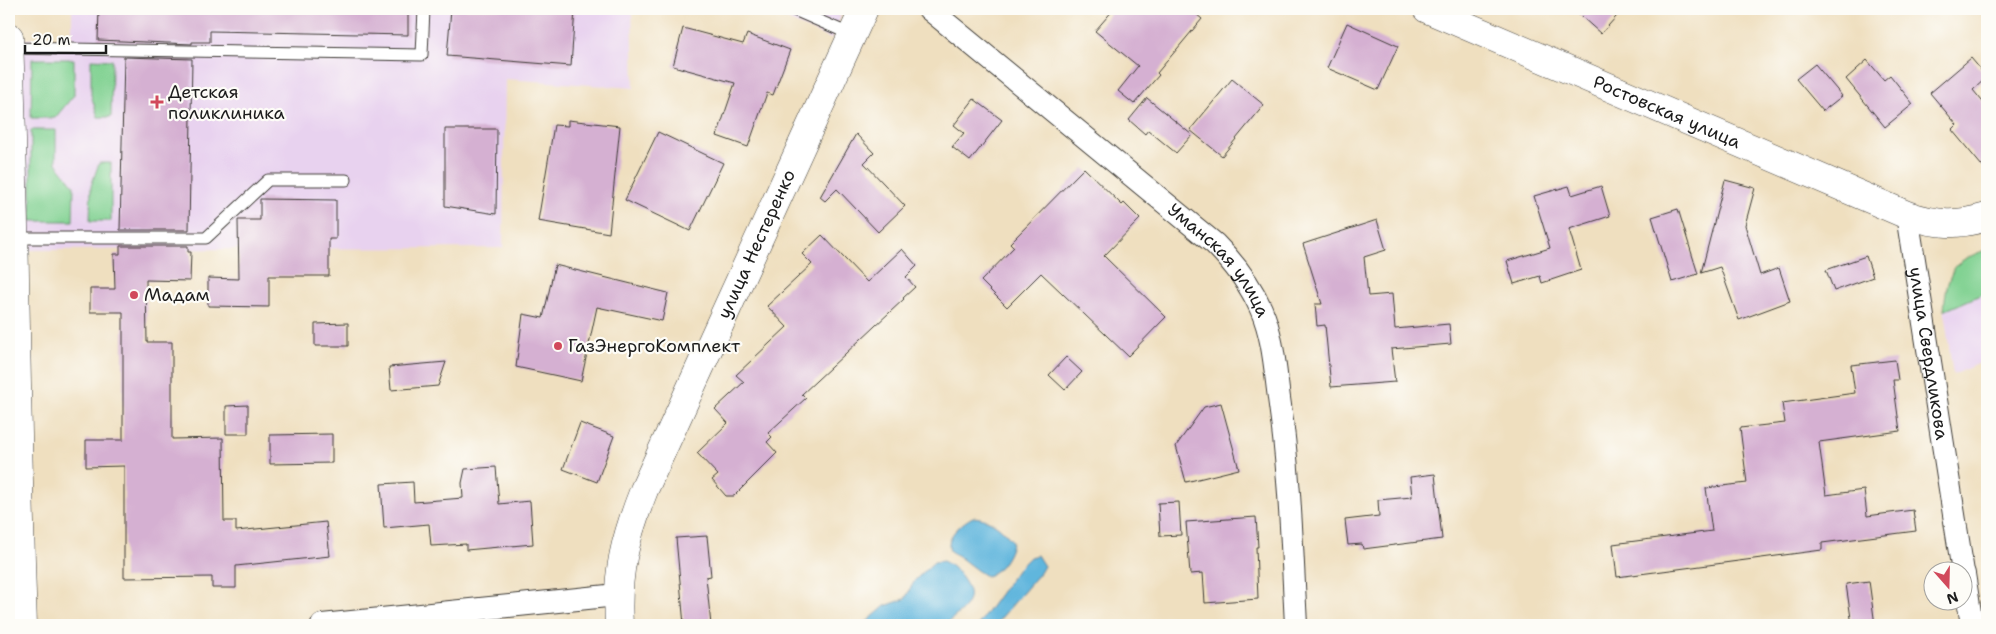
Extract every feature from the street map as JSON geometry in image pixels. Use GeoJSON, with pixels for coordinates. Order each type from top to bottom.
{"type":"FeatureCollection","features":[{"type":"Feature","properties":{"kind":"street","name":"улица Нестеренко"},"geometry":{"type":"LineString","coordinates":[[619,625],[617,595],[622,554],[630,525],[644,490],[864,9]]}},
{"type":"Feature","properties":{"kind":"street","name":"Уманская улица"},"geometry":{"type":"LineString","coordinates":[[929,9],[1215,244],[1240,271],[1253,292],[1262,310],[1271,343],[1282,413],[1296,625]]}},
{"type":"Feature","properties":{"kind":"street","name":"Ростовская улица"},"geometry":{"type":"LineString","coordinates":[[1427,9],[1907,215]]}},
{"type":"Feature","properties":{"kind":"street"},"geometry":{"type":"LineString","coordinates":[[9,37],[15,238],[16,418],[22,625]]}},
{"type":"Feature","properties":{"kind":"street"},"geometry":{"type":"LineString","coordinates":[[1907,215],[1930,223],[1948,224],[1987,217]]}},
{"type":"Feature","properties":{"kind":"street","name":"улица Свердликова"},"geometry":{"type":"LineString","coordinates":[[1907,215],[1961,562]]}},
{"type":"Feature","properties":{"kind":"street"},"geometry":{"type":"LineString","coordinates":[[322,625],[617,595]]}},
{"type":"Feature","properties":{"kind":"street","name":"улица Свердликова"},"geometry":{"type":"LineString","coordinates":[[1970,612],[1972,625]]}},
{"type":"Feature","properties":{"kind":"lane"},"geometry":{"type":"LineString","coordinates":[[9,48],[422,54],[424,9]]}},
{"type":"Feature","properties":{"kind":"lane"},"geometry":{"type":"LineString","coordinates":[[792,9],[852,35]]}},
{"type":"Feature","properties":{"kind":"lane"},"geometry":{"type":"LineString","coordinates":[[15,238],[206,238],[268,180],[346,180]]}},
{"type":"Feature","properties":{"kind":"shaded area"},"geometry":{"type":"Polygon","coordinates":[[[72,9],[632,9],[634,88],[505,79],[503,248],[25,250],[19,39],[72,39],[72,9]]]}},
{"type":"Feature","properties":{"kind":"shaded area"},"geometry":{"type":"Polygon","coordinates":[[[718,9],[820,9],[841,16],[831,39],[783,18],[718,9]]]}},
{"type":"Feature","properties":{"kind":"shaded area"},"geometry":{"type":"Polygon","coordinates":[[[1987,249],[1987,360],[1953,375],[1944,311],[1948,284],[1959,263],[1987,249]]]}},
{"type":"Feature","properties":{"kind":"green space"},"geometry":{"type":"Polygon","coordinates":[[[32,59],[74,59],[74,95],[55,118],[31,118],[32,59]]]}},
{"type":"Feature","properties":{"kind":"green space"},"geometry":{"type":"Polygon","coordinates":[[[91,59],[112,60],[111,117],[98,117],[91,95],[91,59]]]}},
{"type":"Feature","properties":{"kind":"green space"},"geometry":{"type":"Polygon","coordinates":[[[31,130],[56,130],[56,163],[74,186],[73,221],[31,221],[31,130]]]}},
{"type":"Feature","properties":{"kind":"green space"},"geometry":{"type":"Polygon","coordinates":[[[99,163],[111,163],[111,221],[90,221],[91,186],[99,163]]]}},
{"type":"Feature","properties":{"kind":"green space"},"geometry":{"type":"Polygon","coordinates":[[[1987,249],[1987,292],[1944,311],[1947,286],[1955,268],[1965,259],[1987,249]]]}},
{"type":"Feature","properties":{"kind":"water"},"geometry":{"type":"Polygon","coordinates":[[[973,517],[985,519],[995,524],[1012,541],[1010,551],[1004,562],[995,571],[986,576],[950,551],[950,541],[955,531],[973,517]]]}},
{"type":"Feature","properties":{"kind":"water"},"geometry":{"type":"Polygon","coordinates":[[[1037,555],[1044,566],[1040,573],[995,625],[978,625],[1018,569],[1030,557],[1037,555]]]}},
{"type":"Feature","properties":{"kind":"water"},"geometry":{"type":"Polygon","coordinates":[[[943,561],[959,573],[968,587],[969,600],[957,615],[944,625],[863,625],[885,606],[905,599],[915,580],[934,562],[943,561]]]}},
{"type":"Feature","properties":{"kind":"building"},"geometry":{"type":"Polygon","coordinates":[[[99,9],[408,9],[408,35],[210,31],[210,42],[192,42],[192,44],[98,40],[99,9]]]}},
{"type":"Feature","properties":{"kind":"building"},"geometry":{"type":"Polygon","coordinates":[[[451,9],[575,9],[571,66],[447,56],[451,9]]]}},
{"type":"Feature","properties":{"kind":"building"},"geometry":{"type":"Polygon","coordinates":[[[1114,9],[1190,9],[1202,19],[1134,104],[1118,91],[1138,66],[1095,31],[1114,9]]]}},
{"type":"Feature","properties":{"kind":"building"},"geometry":{"type":"Polygon","coordinates":[[[1573,9],[1623,9],[1601,34],[1573,9]]]}},
{"type":"Feature","properties":{"kind":"building"},"geometry":{"type":"Polygon","coordinates":[[[1347,23],[1398,46],[1378,90],[1327,68],[1347,23]]]}},
{"type":"Feature","properties":{"kind":"building"},"geometry":{"type":"Polygon","coordinates":[[[683,28],[743,44],[747,34],[790,50],[773,95],[767,93],[748,147],[717,136],[735,83],[673,66],[683,28]]]}},
{"type":"Feature","properties":{"kind":"building","name":"Детская поликлиника"},"geometry":{"type":"Polygon","coordinates":[[[124,57],[192,59],[189,230],[120,230],[124,57]]]}},
{"type":"Feature","properties":{"kind":"building"},"geometry":{"type":"Polygon","coordinates":[[[1971,58],[1987,77],[1973,90],[1987,107],[1987,172],[1952,130],[1957,125],[1930,93],[1971,58]]]}},
{"type":"Feature","properties":{"kind":"building"},"geometry":{"type":"Polygon","coordinates":[[[1867,60],[1884,80],[1890,75],[1913,104],[1885,127],[1846,79],[1867,60]]]}},
{"type":"Feature","properties":{"kind":"building"},"geometry":{"type":"Polygon","coordinates":[[[1815,64],[1842,96],[1823,111],[1796,79],[1815,64]]]}},
{"type":"Feature","properties":{"kind":"building"},"geometry":{"type":"Polygon","coordinates":[[[1232,79],[1264,105],[1222,156],[1190,130],[1232,79]]]}},
{"type":"Feature","properties":{"kind":"building"},"geometry":{"type":"Polygon","coordinates":[[[1147,98],[1192,135],[1176,153],[1148,130],[1145,134],[1129,120],[1147,98]]]}},
{"type":"Feature","properties":{"kind":"building"},"geometry":{"type":"Polygon","coordinates":[[[974,99],[1002,120],[970,161],[952,147],[964,133],[954,125],[974,99]]]}},
{"type":"Feature","properties":{"kind":"building"},"geometry":{"type":"Polygon","coordinates":[[[568,120],[620,126],[609,233],[538,221],[554,125],[568,126],[568,120]]]}},
{"type":"Feature","properties":{"kind":"building"},"geometry":{"type":"Polygon","coordinates":[[[445,129],[497,129],[496,214],[445,206],[445,129]]]}},
{"type":"Feature","properties":{"kind":"building"},"geometry":{"type":"Polygon","coordinates":[[[658,132],[723,163],[690,231],[625,200],[658,132]]]}},
{"type":"Feature","properties":{"kind":"building"},"geometry":{"type":"Polygon","coordinates":[[[856,134],[874,153],[864,163],[905,206],[878,232],[837,189],[825,201],[820,197],[856,134]]]}},
{"type":"Feature","properties":{"kind":"building"},"geometry":{"type":"Polygon","coordinates":[[[1084,168],[1122,205],[1124,203],[1140,219],[1104,256],[1166,317],[1128,356],[1041,273],[1007,307],[981,281],[1014,247],[1010,243],[1084,168]]]}},
{"type":"Feature","properties":{"kind":"building"},"geometry":{"type":"Polygon","coordinates":[[[1725,180],[1755,188],[1745,225],[1760,275],[1779,268],[1790,301],[1739,320],[1720,267],[1701,273],[1725,180]]]}},
{"type":"Feature","properties":{"kind":"building"},"geometry":{"type":"Polygon","coordinates":[[[1569,186],[1572,195],[1601,186],[1610,216],[1569,229],[1581,270],[1542,283],[1540,276],[1514,284],[1507,261],[1550,248],[1534,196],[1569,186]]]}},
{"type":"Feature","properties":{"kind":"building"},"geometry":{"type":"Polygon","coordinates":[[[260,199],[336,200],[336,239],[329,239],[329,276],[269,276],[269,307],[208,306],[208,278],[239,279],[238,220],[260,220],[260,199]]]}},
{"type":"Feature","properties":{"kind":"building"},"geometry":{"type":"Polygon","coordinates":[[[1678,209],[1698,274],[1672,282],[1652,217],[1678,209]]]}},
{"type":"Feature","properties":{"kind":"building"},"geometry":{"type":"Polygon","coordinates":[[[1377,220],[1386,250],[1364,257],[1368,296],[1392,294],[1395,329],[1449,324],[1451,344],[1391,349],[1395,382],[1331,387],[1325,325],[1317,326],[1315,304],[1322,304],[1303,244],[1377,220]]]}},
{"type":"Feature","properties":{"kind":"building"},"geometry":{"type":"Polygon","coordinates":[[[822,235],[867,282],[902,249],[917,266],[906,277],[915,287],[802,394],[806,398],[768,433],[772,437],[767,442],[777,453],[734,496],[726,496],[712,480],[718,475],[697,453],[728,423],[715,409],[744,382],[736,375],[787,327],[767,306],[812,264],[802,254],[822,235]]]}},
{"type":"Feature","properties":{"kind":"building"},"geometry":{"type":"Polygon","coordinates":[[[120,246],[188,246],[188,252],[191,252],[190,281],[146,280],[147,342],[172,342],[172,439],[223,438],[224,521],[236,521],[236,531],[326,522],[330,556],[236,566],[236,588],[212,588],[212,577],[124,578],[124,466],[86,467],[86,440],[123,440],[123,312],[90,312],[90,289],[115,289],[114,254],[120,254],[120,246]]]}},
{"type":"Feature","properties":{"kind":"building"},"geometry":{"type":"Polygon","coordinates":[[[1866,256],[1873,277],[1834,291],[1826,270],[1866,256]]]}},
{"type":"Feature","properties":{"kind":"building"},"geometry":{"type":"Polygon","coordinates":[[[555,265],[668,293],[662,321],[597,307],[581,381],[516,367],[523,314],[543,318],[555,265]]]}},
{"type":"Feature","properties":{"kind":"building"},"geometry":{"type":"Polygon","coordinates":[[[348,323],[348,346],[315,346],[315,324],[348,323]]]}},
{"type":"Feature","properties":{"kind":"building"},"geometry":{"type":"Polygon","coordinates":[[[1066,357],[1082,372],[1065,390],[1049,375],[1066,357]]]}},
{"type":"Feature","properties":{"kind":"building"},"geometry":{"type":"Polygon","coordinates":[[[1895,360],[1898,380],[1893,380],[1900,431],[1819,442],[1826,495],[1864,490],[1867,516],[1913,510],[1916,531],[1822,543],[1822,550],[1617,577],[1613,544],[1712,531],[1706,488],[1747,483],[1740,428],[1785,423],[1782,403],[1855,393],[1851,365],[1895,360]]]}},
{"type":"Feature","properties":{"kind":"building"},"geometry":{"type":"Polygon","coordinates":[[[446,362],[438,386],[391,390],[389,367],[446,362]]]}},
{"type":"Feature","properties":{"kind":"building"},"geometry":{"type":"Polygon","coordinates":[[[1221,403],[1239,469],[1186,482],[1176,446],[1204,407],[1221,403]]]}},
{"type":"Feature","properties":{"kind":"building"},"geometry":{"type":"Polygon","coordinates":[[[248,405],[248,434],[226,434],[226,406],[248,405]]]}},
{"type":"Feature","properties":{"kind":"building"},"geometry":{"type":"Polygon","coordinates":[[[580,423],[614,436],[597,482],[563,469],[580,423]]]}},
{"type":"Feature","properties":{"kind":"building"},"geometry":{"type":"Polygon","coordinates":[[[332,434],[332,463],[270,464],[270,435],[332,434]]]}},
{"type":"Feature","properties":{"kind":"building"},"geometry":{"type":"Polygon","coordinates":[[[496,467],[499,504],[530,501],[533,544],[466,550],[466,544],[431,546],[429,524],[384,528],[381,484],[413,482],[414,502],[463,498],[462,483],[465,469],[496,467]]]}},
{"type":"Feature","properties":{"kind":"building"},"geometry":{"type":"Polygon","coordinates":[[[1435,474],[1442,539],[1363,549],[1362,544],[1348,545],[1345,520],[1379,516],[1378,500],[1412,497],[1410,477],[1435,474]]]}},
{"type":"Feature","properties":{"kind":"building"},"geometry":{"type":"Polygon","coordinates":[[[1179,502],[1181,535],[1160,536],[1158,503],[1179,502]]]}},
{"type":"Feature","properties":{"kind":"building"},"geometry":{"type":"Polygon","coordinates":[[[1256,517],[1258,599],[1205,603],[1203,573],[1190,574],[1186,522],[1256,517]]]}},
{"type":"Feature","properties":{"kind":"building"},"geometry":{"type":"Polygon","coordinates":[[[707,536],[711,576],[706,577],[711,625],[684,625],[676,538],[707,536]]]}},
{"type":"Feature","properties":{"kind":"building"},"geometry":{"type":"Polygon","coordinates":[[[1869,581],[1875,625],[1852,625],[1846,584],[1869,581]]]}},
{"type":"Feature","properties":{"kind":"place","name":"Детская поликлиника"},"geometry":{"type":"Point","coordinates":[157,102]}},
{"type":"Feature","properties":{"kind":"place","name":"Мадам"},"geometry":{"type":"Point","coordinates":[134,295]}},
{"type":"Feature","properties":{"kind":"place","name":"ГазЭнергоКомплект"},"geometry":{"type":"Point","coordinates":[558,346]}}]}
